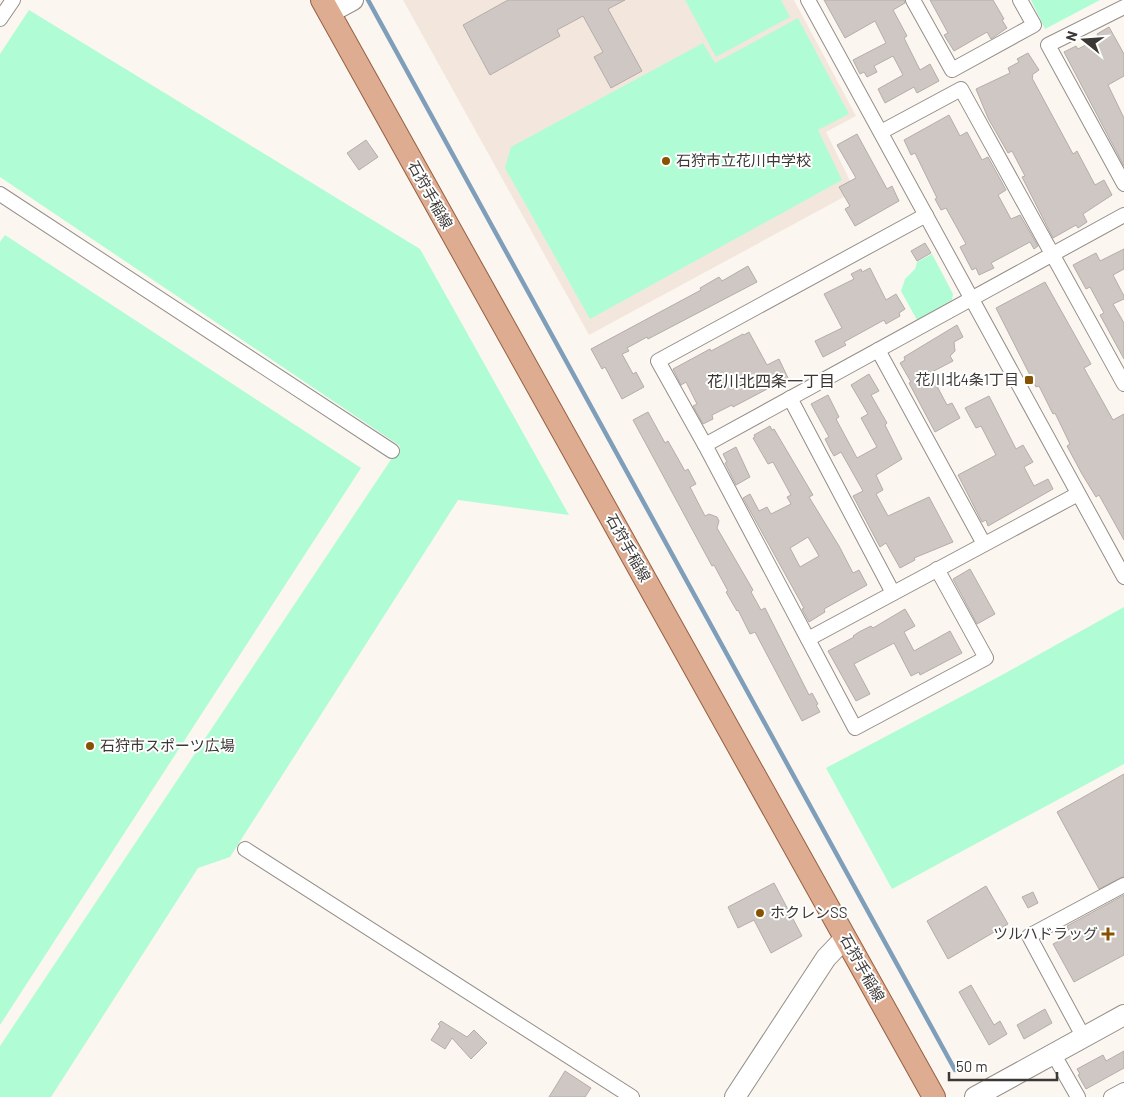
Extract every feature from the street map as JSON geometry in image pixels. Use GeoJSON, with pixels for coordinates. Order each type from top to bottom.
{"type":"FeatureCollection","features":[{"type":"Feature","properties":{"kind":"main road","name":"石狩手稲線"},"geometry":{"type":"LineString","coordinates":[[325,6],[934,1097]]}},
{"type":"Feature","properties":{"kind":"street"},"geometry":{"type":"LineString","coordinates":[[0,20],[13,0]]}},
{"type":"Feature","properties":{"kind":"street"},"geometry":{"type":"LineString","coordinates":[[325,6],[353,0]]}},
{"type":"Feature","properties":{"kind":"street"},"geometry":{"type":"LineString","coordinates":[[808,0],[1124,577]]}},
{"type":"Feature","properties":{"kind":"street"},"geometry":{"type":"LineString","coordinates":[[913,0],[952,70],[1034,25],[1020,0]]}},
{"type":"Feature","properties":{"kind":"street"},"geometry":{"type":"LineString","coordinates":[[1124,7],[1048,45],[1124,184]]}},
{"type":"Feature","properties":{"kind":"street"},"geometry":{"type":"LineString","coordinates":[[881,132],[961,89],[1124,384]]}},
{"type":"Feature","properties":{"kind":"street"},"geometry":{"type":"LineString","coordinates":[[0,194],[392,451]]}},
{"type":"Feature","properties":{"kind":"street"},"geometry":{"type":"LineString","coordinates":[[926,215],[658,362],[705,445],[855,728],[986,658],[937,569]]}},
{"type":"Feature","properties":{"kind":"street"},"geometry":{"type":"LineString","coordinates":[[705,445],[1124,216]]}},
{"type":"Feature","properties":{"kind":"street"},"geometry":{"type":"LineString","coordinates":[[878,350],[984,544]]}},
{"type":"Feature","properties":{"kind":"street"},"geometry":{"type":"LineString","coordinates":[[790,398],[894,593]]}},
{"type":"Feature","properties":{"kind":"street"},"geometry":{"type":"LineString","coordinates":[[808,640],[1078,494]]}},
{"type":"Feature","properties":{"kind":"street"},"geometry":{"type":"LineString","coordinates":[[245,849],[632,1097]]}},
{"type":"Feature","properties":{"kind":"street"},"geometry":{"type":"LineString","coordinates":[[1084,1038],[1029,936],[1124,885]]}},
{"type":"Feature","properties":{"kind":"street"},"geometry":{"type":"LineString","coordinates":[[735,1097],[826,958],[846,938]]}},
{"type":"Feature","properties":{"kind":"street"},"geometry":{"type":"LineString","coordinates":[[975,1097],[1124,1015]]}},
{"type":"Feature","properties":{"kind":"street"},"geometry":{"type":"LineString","coordinates":[[1054,1055],[1078,1097]]}},
{"type":"Feature","properties":{"kind":"street"},"geometry":{"type":"LineString","coordinates":[[1111,1097],[1124,1090]]}},
{"type":"Feature","properties":{"kind":"shaded area","name":"石狩市立花川中学校"},"geometry":{"type":"Polygon","coordinates":[[[403,0],[794,0],[856,116],[826,132],[855,191],[589,335],[403,0]]]}},
{"type":"Feature","properties":{"kind":"green space"},"geometry":{"type":"Polygon","coordinates":[[[685,0],[781,0],[790,17],[716,57],[685,0]]]}},
{"type":"Feature","properties":{"kind":"green space"},"geometry":{"type":"Polygon","coordinates":[[[1031,0],[1100,0],[1045,29],[1031,0]]]}},
{"type":"Feature","properties":{"kind":"green space"},"geometry":{"type":"Polygon","coordinates":[[[29,10],[420,249],[569,515],[458,500],[230,857],[198,868],[51,1097],[0,1097],[0,1046],[400,446],[0,177],[0,54],[29,10]]]}},
{"type":"Feature","properties":{"kind":"green space"},"geometry":{"type":"Polygon","coordinates":[[[798,18],[849,114],[818,130],[842,180],[590,319],[505,168],[511,147],[703,43],[715,63],[798,18]]]}},
{"type":"Feature","properties":{"kind":"green space","name":"石狩市スポーツ広場"},"geometry":{"type":"Polygon","coordinates":[[[5,235],[361,468],[0,1025],[0,242],[5,235]]]}},
{"type":"Feature","properties":{"kind":"green space"},"geometry":{"type":"Polygon","coordinates":[[[932,254],[953,294],[952,300],[917,320],[901,291],[905,279],[915,269],[917,262],[932,254]]]}},
{"type":"Feature","properties":{"kind":"green space"},"geometry":{"type":"Polygon","coordinates":[[[1124,607],[1124,764],[892,889],[826,768],[1002,675],[1124,607]]]}},
{"type":"Feature","properties":{"kind":"building"},"geometry":{"type":"Polygon","coordinates":[[[508,0],[625,0],[608,9],[642,71],[611,88],[594,57],[603,52],[583,16],[557,30],[560,36],[490,75],[463,25],[508,0]]]}},
{"type":"Feature","properties":{"kind":"building"},"geometry":{"type":"Polygon","coordinates":[[[824,0],[904,0],[905,3],[893,10],[907,36],[904,38],[920,70],[930,64],[939,81],[917,93],[914,87],[885,103],[878,89],[903,75],[893,56],[874,66],[877,72],[867,77],[864,72],[860,74],[853,60],[886,43],[875,21],[845,38],[824,0]]]}},
{"type":"Feature","properties":{"kind":"building"},"geometry":{"type":"Polygon","coordinates":[[[930,0],[993,0],[1007,28],[991,39],[987,32],[954,51],[944,35],[948,33],[930,0]]]}},
{"type":"Feature","properties":{"kind":"building"},"geometry":{"type":"Polygon","coordinates":[[[1109,27],[1124,54],[1124,76],[1108,85],[1124,118],[1124,166],[1064,52],[1076,46],[1078,49],[1099,38],[1097,34],[1109,27]]]}},
{"type":"Feature","properties":{"kind":"building"},"geometry":{"type":"Polygon","coordinates":[[[1028,53],[1039,70],[1032,75],[1032,78],[1073,154],[1077,151],[1095,185],[1104,180],[1112,195],[1083,214],[1087,222],[1078,228],[1076,225],[1053,238],[1022,177],[1025,176],[1012,151],[1008,153],[988,118],[976,89],[1010,73],[1008,68],[1019,62],[1017,59],[1028,53]]]}},
{"type":"Feature","properties":{"kind":"building"},"geometry":{"type":"Polygon","coordinates":[[[949,115],[960,136],[967,132],[982,160],[988,157],[1006,190],[998,195],[1011,219],[1020,215],[1038,246],[1034,249],[1030,242],[991,263],[994,268],[979,275],[976,268],[972,270],[960,247],[966,244],[946,208],[941,210],[915,153],[911,155],[904,140],[949,115]]]}},
{"type":"Feature","properties":{"kind":"building"},"geometry":{"type":"Polygon","coordinates":[[[857,134],[887,189],[892,186],[899,201],[855,226],[845,209],[850,206],[839,187],[856,178],[837,145],[857,134]]]}},
{"type":"Feature","properties":{"kind":"building"},"geometry":{"type":"Polygon","coordinates":[[[366,140],[378,157],[359,170],[347,153],[366,140]]]}},
{"type":"Feature","properties":{"kind":"building"},"geometry":{"type":"Polygon","coordinates":[[[925,243],[931,253],[917,261],[911,251],[925,243]]]}},
{"type":"Feature","properties":{"kind":"building"},"geometry":{"type":"Polygon","coordinates":[[[1124,249],[1124,269],[1113,275],[1124,299],[1113,304],[1124,323],[1124,359],[1100,315],[1104,313],[1090,287],[1086,289],[1073,265],[1096,253],[1100,261],[1124,249]]]}},
{"type":"Feature","properties":{"kind":"building"},"geometry":{"type":"Polygon","coordinates":[[[748,266],[757,282],[627,348],[629,351],[622,354],[633,374],[636,372],[644,387],[622,399],[605,367],[602,369],[591,349],[701,290],[700,288],[719,277],[722,281],[748,266]]]}},
{"type":"Feature","properties":{"kind":"building"},"geometry":{"type":"Polygon","coordinates":[[[870,268],[886,300],[896,294],[905,309],[899,313],[900,316],[886,324],[884,320],[844,342],[846,345],[823,357],[815,341],[842,328],[824,294],[854,279],[851,274],[861,269],[862,272],[870,268]]]}},
{"type":"Feature","properties":{"kind":"building"},"geometry":{"type":"Polygon","coordinates":[[[1045,282],[1091,364],[1084,368],[1113,420],[1124,414],[1124,540],[1099,495],[1096,497],[1082,474],[1067,446],[1070,444],[1055,413],[1053,414],[1039,386],[1036,387],[996,308],[1045,282]]]}},
{"type":"Feature","properties":{"kind":"building"},"geometry":{"type":"Polygon","coordinates":[[[957,325],[963,337],[954,342],[955,351],[950,356],[953,361],[930,373],[947,405],[952,403],[960,418],[935,432],[900,363],[905,360],[904,357],[957,325]]]}},
{"type":"Feature","properties":{"kind":"building"},"geometry":{"type":"Polygon","coordinates":[[[749,332],[767,365],[779,359],[788,378],[733,407],[732,405],[712,415],[713,419],[703,424],[693,406],[697,404],[686,382],[681,385],[673,369],[710,349],[711,351],[749,332]]]}},
{"type":"Feature","properties":{"kind":"building"},"geometry":{"type":"Polygon","coordinates":[[[869,374],[879,391],[871,395],[887,423],[885,425],[902,459],[876,475],[883,490],[876,494],[888,516],[929,497],[953,542],[914,558],[915,560],[900,568],[886,543],[880,547],[853,496],[863,491],[841,452],[834,456],[831,451],[825,439],[829,437],[811,404],[828,395],[839,417],[836,419],[857,458],[877,447],[861,418],[868,414],[851,385],[869,374]]]}},
{"type":"Feature","properties":{"kind":"building"},"geometry":{"type":"Polygon","coordinates":[[[989,396],[1016,449],[1023,445],[1033,462],[1024,467],[1034,486],[1048,479],[1053,489],[988,526],[986,520],[982,522],[958,475],[996,455],[981,426],[976,428],[965,408],[989,396]]]}},
{"type":"Feature","properties":{"kind":"building"},"geometry":{"type":"Polygon","coordinates":[[[648,412],[665,443],[668,441],[685,471],[688,469],[696,484],[690,487],[705,516],[709,514],[717,517],[719,521],[717,528],[753,590],[751,592],[761,610],[765,608],[809,695],[812,693],[818,704],[816,705],[820,712],[802,721],[755,632],[750,634],[726,592],[728,591],[714,565],[712,566],[633,420],[648,412]]]}},
{"type":"Feature","properties":{"kind":"building"},"geometry":{"type":"Polygon","coordinates":[[[770,426],[772,430],[774,429],[813,495],[809,497],[853,573],[859,570],[867,585],[824,609],[825,612],[809,622],[802,609],[804,608],[743,498],[750,494],[759,511],[767,507],[771,514],[791,504],[787,497],[791,495],[773,462],[768,464],[753,438],[755,437],[754,435],[770,426]],[[808,537],[790,548],[800,567],[819,556],[808,537]]]}},
{"type":"Feature","properties":{"kind":"building"},"geometry":{"type":"Polygon","coordinates":[[[736,447],[750,477],[736,485],[725,463],[727,462],[723,454],[736,447]]]}},
{"type":"Feature","properties":{"kind":"building"},"geometry":{"type":"Polygon","coordinates":[[[970,569],[995,614],[977,624],[953,579],[970,569]]]}},
{"type":"Feature","properties":{"kind":"building"},"geometry":{"type":"Polygon","coordinates":[[[905,609],[915,626],[904,632],[914,651],[950,631],[962,653],[920,675],[919,672],[911,676],[894,643],[854,664],[870,694],[856,701],[828,651],[854,637],[859,632],[871,626],[873,628],[905,609]]]}},
{"type":"Feature","properties":{"kind":"building"},"geometry":{"type":"Polygon","coordinates":[[[1124,774],[1124,876],[1099,889],[1057,812],[1124,774]]]}},
{"type":"Feature","properties":{"kind":"building","name":"ホクレンSS"},"geometry":{"type":"Polygon","coordinates":[[[774,883],[802,936],[771,953],[754,920],[738,928],[728,907],[774,883]]]}},
{"type":"Feature","properties":{"kind":"building"},"geometry":{"type":"Polygon","coordinates":[[[986,886],[1008,924],[948,959],[927,921],[986,886]]]}},
{"type":"Feature","properties":{"kind":"building"},"geometry":{"type":"Polygon","coordinates":[[[1033,892],[1038,903],[1028,908],[1022,897],[1033,892]]]}},
{"type":"Feature","properties":{"kind":"building"},"geometry":{"type":"Polygon","coordinates":[[[1124,895],[1124,955],[1074,982],[1053,944],[1071,935],[1067,926],[1124,895]]]}},
{"type":"Feature","properties":{"kind":"building"},"geometry":{"type":"Polygon","coordinates":[[[971,985],[994,1025],[1000,1021],[1007,1034],[989,1045],[959,992],[971,985]]]}},
{"type":"Feature","properties":{"kind":"building"},"geometry":{"type":"Polygon","coordinates":[[[1045,1009],[1052,1023],[1024,1039],[1017,1025],[1045,1009]]]}},
{"type":"Feature","properties":{"kind":"building"},"geometry":{"type":"Polygon","coordinates":[[[441,1021],[467,1037],[474,1030],[487,1043],[471,1059],[452,1038],[445,1049],[431,1040],[441,1021]]]}},
{"type":"Feature","properties":{"kind":"building"},"geometry":{"type":"Polygon","coordinates":[[[1124,1051],[1124,1068],[1086,1089],[1078,1075],[1080,1074],[1077,1069],[1103,1055],[1106,1061],[1124,1051]]]}},
{"type":"Feature","properties":{"kind":"building"},"geometry":{"type":"Polygon","coordinates":[[[565,1071],[591,1088],[585,1097],[549,1097],[565,1071]]]}},
{"type":"Feature","properties":{"kind":"waterway"},"geometry":{"type":"LineString","coordinates":[[368,0],[955,1070]]}},
{"type":"Feature","properties":{"kind":"place","name":"石狩市立花川中学校"},"geometry":{"type":"Point","coordinates":[666,161]}},
{"type":"Feature","properties":{"kind":"place","name":"花川北4条1丁目"},"geometry":{"type":"Point","coordinates":[1029,380]}},
{"type":"Feature","properties":{"kind":"place","name":"石狩市スポーツ広場"},"geometry":{"type":"Point","coordinates":[90,746]}},
{"type":"Feature","properties":{"kind":"place","name":"ホクレンSS"},"geometry":{"type":"Point","coordinates":[760,913]}},
{"type":"Feature","properties":{"kind":"place","name":"ツルハドラッグ"},"geometry":{"type":"Point","coordinates":[1108,934]}},
{"type":"Feature","properties":{"kind":"district","name":"花川北四条一丁目"},"geometry":{"type":"Point","coordinates":[771,381]}}]}
